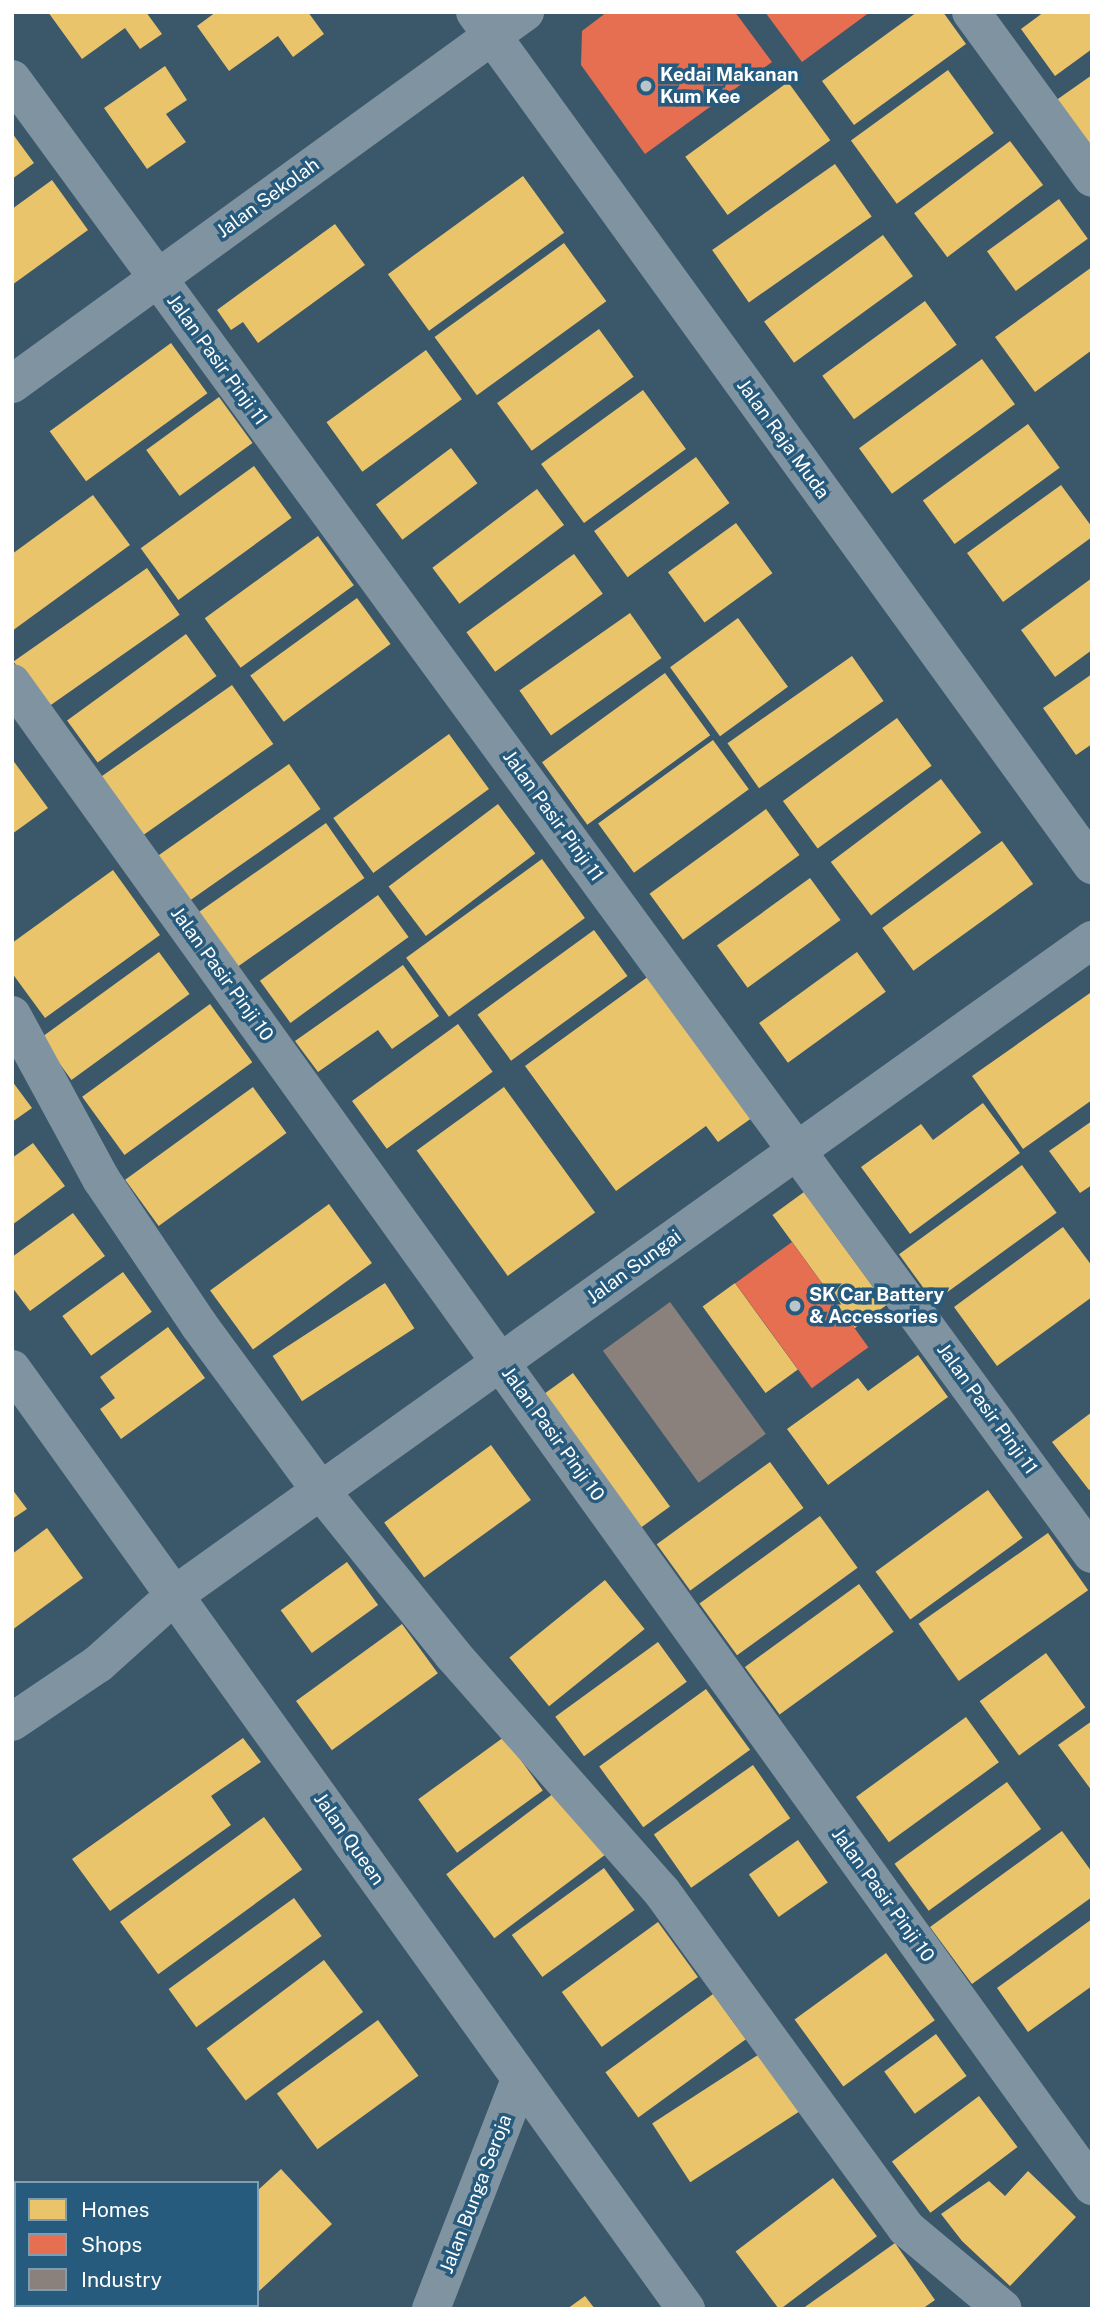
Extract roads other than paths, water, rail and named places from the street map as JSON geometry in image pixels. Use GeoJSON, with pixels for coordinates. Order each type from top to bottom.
{"type":"FeatureCollection","features":[{"type":"Feature","properties":{"kind":"street","name":"Jalan Sekolah"},"geometry":{"type":"LineString","coordinates":[[12,384],[157,279],[483,24],[525,12]]}},
{"type":"Feature","properties":{"kind":"street"},"geometry":{"type":"LineString","coordinates":[[971,12],[1092,178]]}},
{"type":"Feature","properties":{"kind":"street","name":"Jalan Raja Muda"},"geometry":{"type":"LineString","coordinates":[[483,24],[1092,865]]}},
{"type":"Feature","properties":{"kind":"street","name":"Jalan Pasir Pinji 11"},"geometry":{"type":"LineString","coordinates":[[12,79],[799,1149],[1092,1554]]}},
{"type":"Feature","properties":{"kind":"street","name":"Jalan Pasir Pinji 10"},"geometry":{"type":"LineString","coordinates":[[12,683],[1092,2186]]}},
{"type":"Feature","properties":{"kind":"street","name":"Jalan Sungai"},"geometry":{"type":"LineString","coordinates":[[12,1722],[97,1664],[176,1594],[1092,940]]}},
{"type":"Feature","properties":{"kind":"street"},"geometry":{"type":"LineString","coordinates":[[12,1015],[101,1179],[198,1325],[320,1490],[453,1656],[662,1892],[906,2228],[1003,2309]]}},
{"type":"Feature","properties":{"kind":"street","name":"Jalan Queen"},"geometry":{"type":"LineString","coordinates":[[12,1369],[176,1594],[686,2309]]}},
{"type":"Feature","properties":{"kind":"street","name":"Jalan Bunga Seroja"},"geometry":{"type":"LineString","coordinates":[[431,2309],[520,2079]]}},
{"type":"Feature","properties":{"kind":"place","name":"Kedai Makanan Kum Kee"},"geometry":{"type":"Point","coordinates":[646,86]}},
{"type":"Feature","properties":{"kind":"place","name":"SK Car Battery & Accessories"},"geometry":{"type":"Point","coordinates":[795,1306]}}]}
